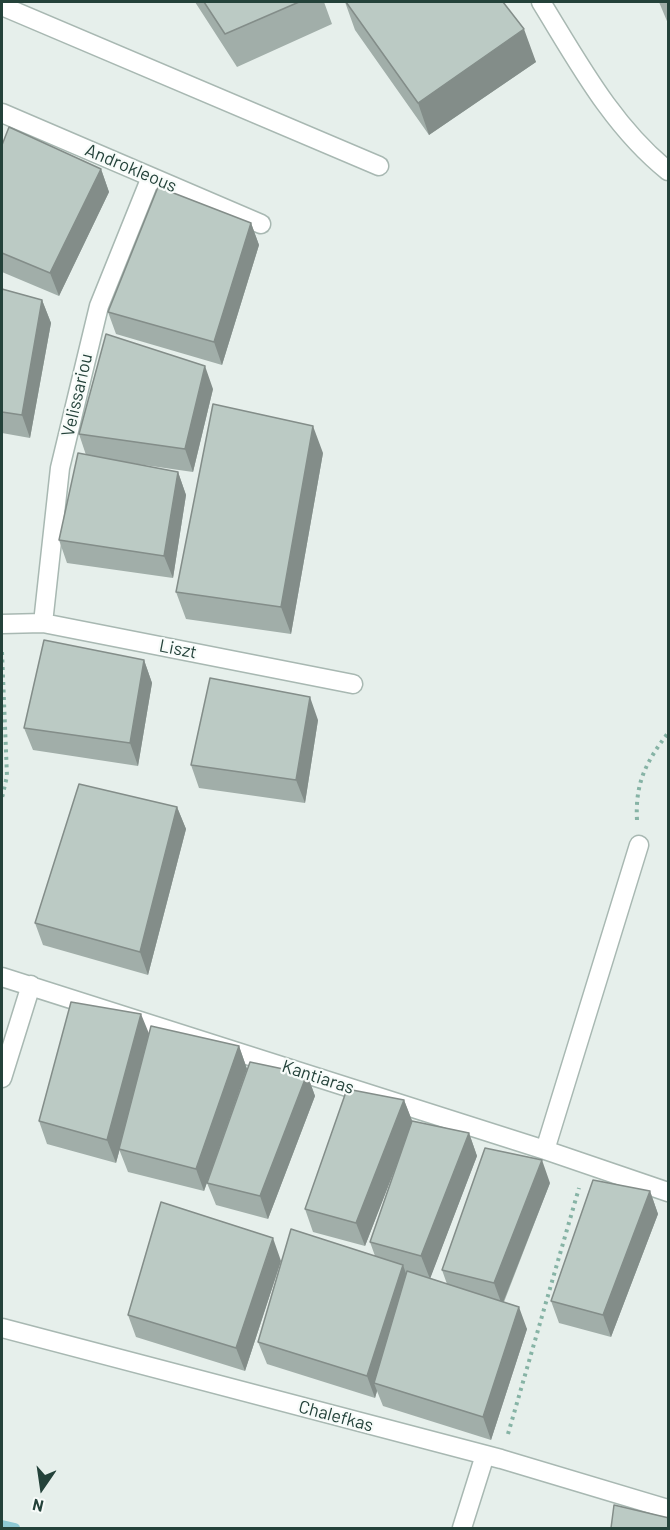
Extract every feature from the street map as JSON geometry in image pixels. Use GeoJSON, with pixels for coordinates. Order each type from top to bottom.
{"type":"FeatureCollection","features":[{"type":"Feature","properties":{"kind":"street"},"geometry":{"type":"LineString","coordinates":[[547,3],[609,111],[634,140],[669,171]]}},
{"type":"Feature","properties":{"kind":"street"},"geometry":{"type":"LineString","coordinates":[[2,6],[379,166]]}},
{"type":"Feature","properties":{"kind":"street","name":"Androkleous"},"geometry":{"type":"LineString","coordinates":[[2,113],[261,224]]}},
{"type":"Feature","properties":{"kind":"street","name":"Velissariou"},"geometry":{"type":"LineString","coordinates":[[43,623],[60,468],[99,306],[152,177]]}},
{"type":"Feature","properties":{"kind":"street","name":"Liszt"},"geometry":{"type":"LineString","coordinates":[[2,624],[43,623],[353,684]]}},
{"type":"Feature","properties":{"kind":"street"},"geometry":{"type":"LineString","coordinates":[[545,1150],[639,845]]}},
{"type":"Feature","properties":{"kind":"street","name":"Kantiaras"},"geometry":{"type":"LineString","coordinates":[[2,977],[545,1150],[669,1192]]}},
{"type":"Feature","properties":{"kind":"street"},"geometry":{"type":"LineString","coordinates":[[2,1078],[31,985]]}},
{"type":"Feature","properties":{"kind":"street","name":"Chalefkas"},"geometry":{"type":"LineString","coordinates":[[2,1328],[493,1457],[669,1509]]}},
{"type":"Feature","properties":{"kind":"street"},"geometry":{"type":"LineString","coordinates":[[462,1528],[493,1457]]}},
{"type":"Feature","properties":{"kind":"path"},"geometry":{"type":"LineString","coordinates":[[2,652],[7,776],[2,798]]}},
{"type":"Feature","properties":{"kind":"path"},"geometry":{"type":"LineString","coordinates":[[639,845],[636,798],[649,758],[669,733]]}},
{"type":"Feature","properties":{"kind":"path"},"geometry":{"type":"LineString","coordinates":[[493,1457],[586,1164]]}},
{"type":"Feature","properties":{"kind":"building"},"geometry":{"type":"Polygon","coordinates":[[[204,2],[299,2],[225,34],[204,2]]]}},
{"type":"Feature","properties":{"kind":"building"},"geometry":{"type":"Polygon","coordinates":[[[346,2],[503,2],[524,29],[418,103],[346,2]]]}},
{"type":"Feature","properties":{"kind":"building"},"geometry":{"type":"Polygon","coordinates":[[[9,127],[101,169],[50,273],[2,253],[2,145],[9,127]]]}},
{"type":"Feature","properties":{"kind":"building"},"geometry":{"type":"Polygon","coordinates":[[[158,187],[251,223],[214,342],[108,312],[158,187]]]}},
{"type":"Feature","properties":{"kind":"building"},"geometry":{"type":"Polygon","coordinates":[[[2,289],[42,300],[22,415],[2,412],[2,289]]]}},
{"type":"Feature","properties":{"kind":"building"},"geometry":{"type":"Polygon","coordinates":[[[106,334],[205,366],[185,449],[79,434],[106,334]]]}},
{"type":"Feature","properties":{"kind":"building"},"geometry":{"type":"Polygon","coordinates":[[[213,404],[313,426],[281,607],[176,592],[213,404]]]}},
{"type":"Feature","properties":{"kind":"building"},"geometry":{"type":"Polygon","coordinates":[[[78,453],[178,472],[164,556],[59,540],[78,453]]]}},
{"type":"Feature","properties":{"kind":"building"},"geometry":{"type":"Polygon","coordinates":[[[44,640],[144,660],[130,743],[24,728],[44,640]]]}},
{"type":"Feature","properties":{"kind":"building"},"geometry":{"type":"Polygon","coordinates":[[[210,678],[310,697],[296,780],[191,765],[210,678]]]}},
{"type":"Feature","properties":{"kind":"building"},"geometry":{"type":"Polygon","coordinates":[[[79,784],[177,807],[140,952],[35,923],[79,784]]]}},
{"type":"Feature","properties":{"kind":"building"},"geometry":{"type":"Polygon","coordinates":[[[71,1002],[141,1014],[107,1140],[39,1121],[71,1002]]]}},
{"type":"Feature","properties":{"kind":"building"},"geometry":{"type":"Polygon","coordinates":[[[151,1026],[239,1046],[196,1169],[119,1149],[151,1026]]]}},
{"type":"Feature","properties":{"kind":"building"},"geometry":{"type":"Polygon","coordinates":[[[250,1062],[307,1074],[260,1196],[207,1183],[250,1062]]]}},
{"type":"Feature","properties":{"kind":"building"},"geometry":{"type":"Polygon","coordinates":[[[347,1089],[404,1100],[356,1223],[305,1209],[347,1089]]]}},
{"type":"Feature","properties":{"kind":"building"},"geometry":{"type":"Polygon","coordinates":[[[412,1121],[469,1133],[421,1256],[370,1242],[412,1121]]]}},
{"type":"Feature","properties":{"kind":"building"},"geometry":{"type":"Polygon","coordinates":[[[485,1148],[542,1160],[494,1283],[442,1270],[485,1148]]]}},
{"type":"Feature","properties":{"kind":"building"},"geometry":{"type":"Polygon","coordinates":[[[593,1180],[650,1191],[603,1315],[551,1301],[593,1180]]]}},
{"type":"Feature","properties":{"kind":"building"},"geometry":{"type":"Polygon","coordinates":[[[161,1202],[273,1238],[236,1348],[128,1315],[161,1202]]]}},
{"type":"Feature","properties":{"kind":"building"},"geometry":{"type":"Polygon","coordinates":[[[291,1229],[403,1265],[367,1376],[258,1342],[291,1229]]]}},
{"type":"Feature","properties":{"kind":"building"},"geometry":{"type":"Polygon","coordinates":[[[407,1271],[519,1307],[483,1417],[374,1383],[407,1271]]]}},
{"type":"Feature","properties":{"kind":"building"},"geometry":{"type":"Polygon","coordinates":[[[614,1505],[669,1518],[669,1528],[611,1528],[614,1505]]]}},
{"type":"Feature","properties":{"kind":"waterway"},"geometry":{"type":"LineString","coordinates":[[2,1525],[15,1528]]}}]}
